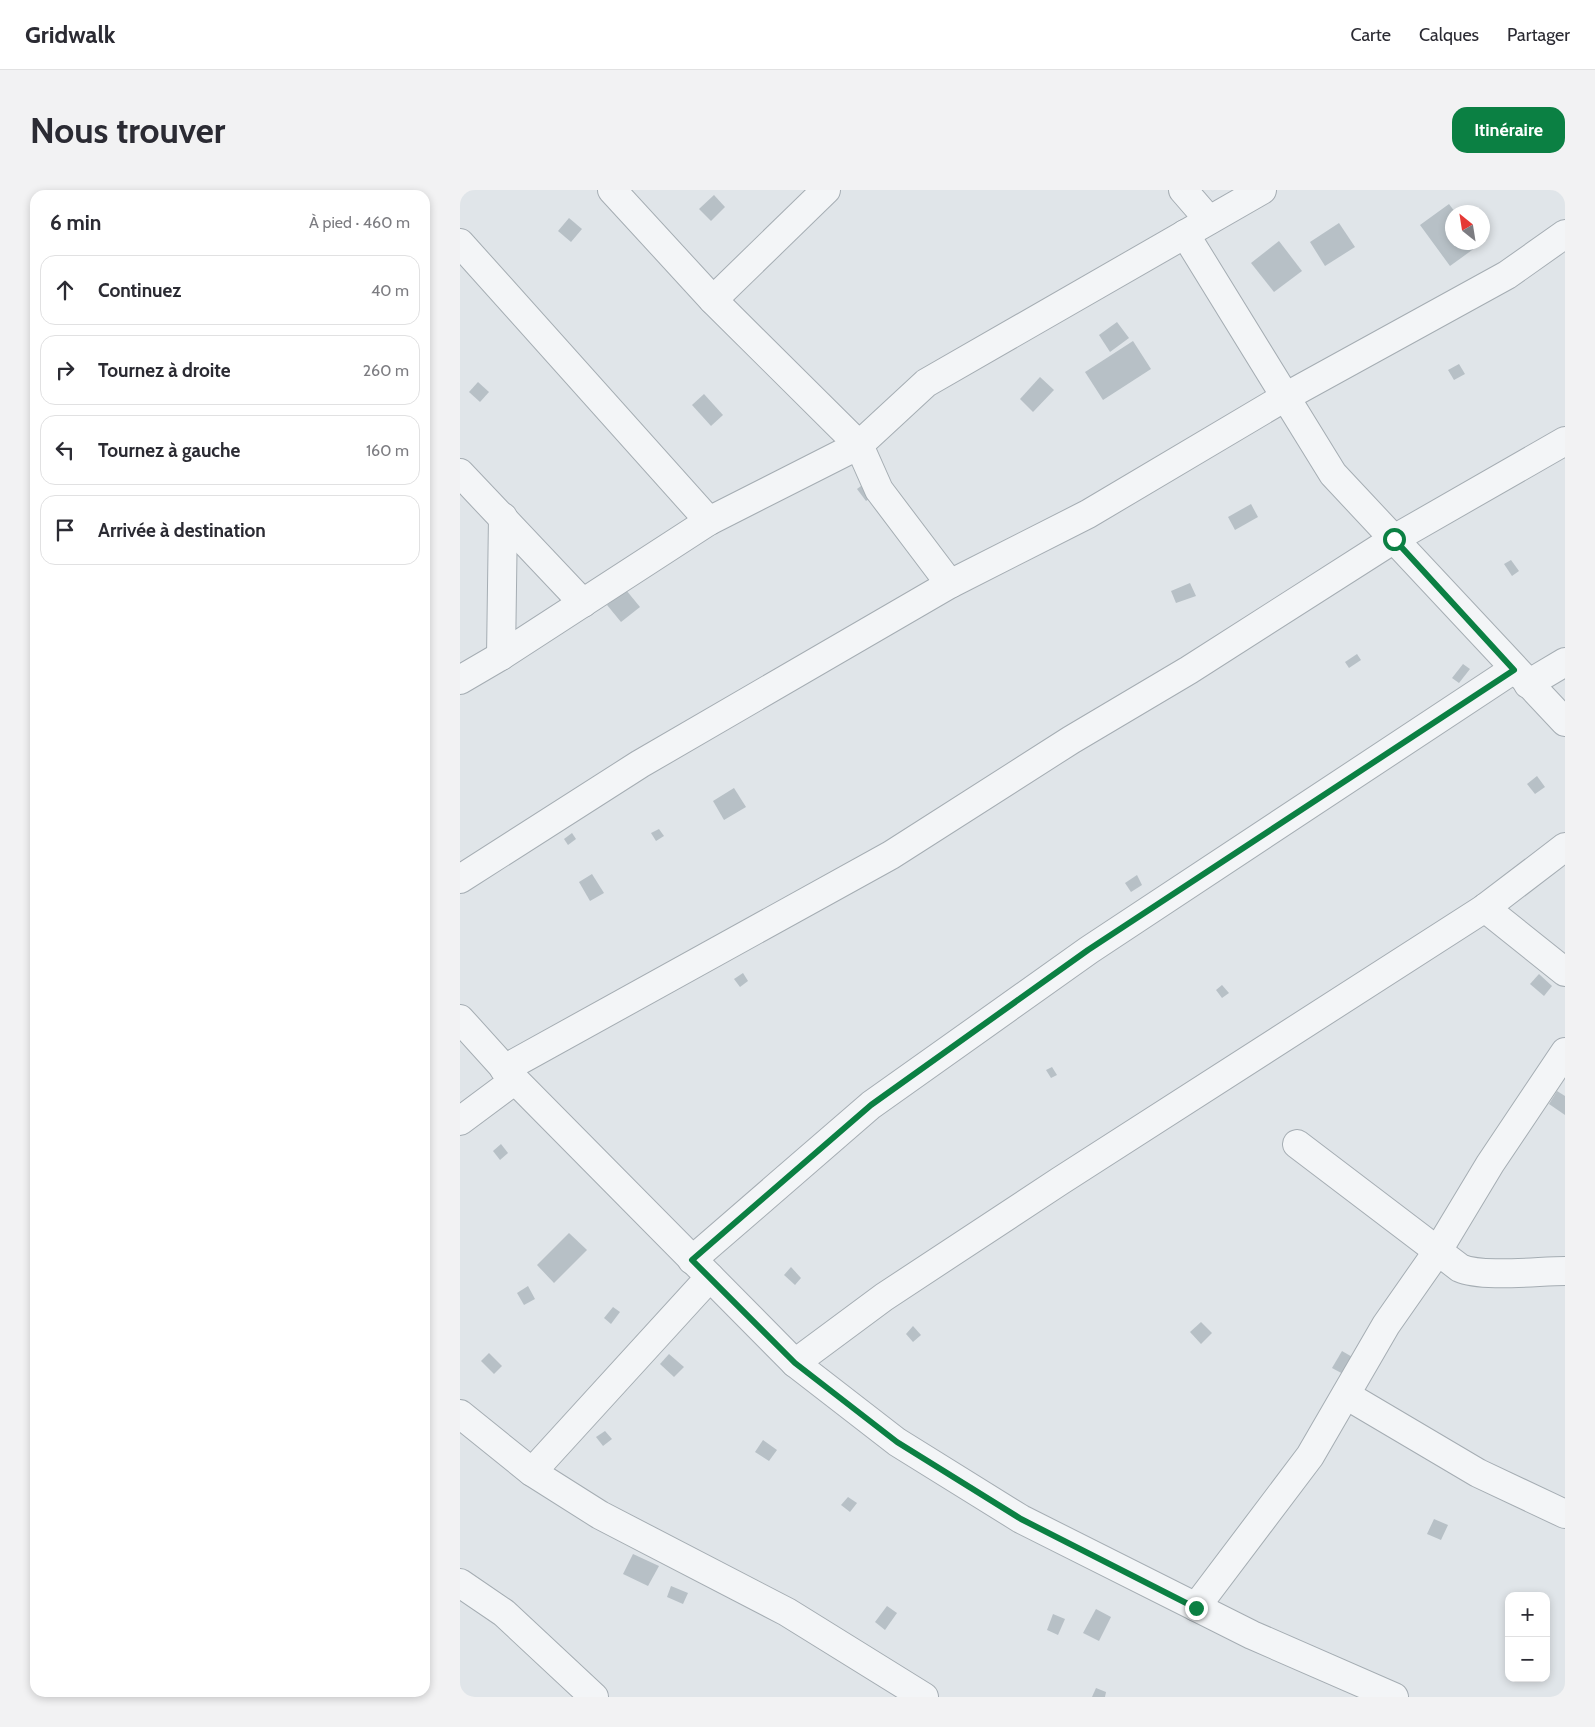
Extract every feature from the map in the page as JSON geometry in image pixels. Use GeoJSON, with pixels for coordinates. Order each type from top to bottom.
{"type":"FeatureCollection","features":[{"type":"Feature","properties":{"kind":"street"},"geometry":{"type":"LineString","coordinates":[[612,190],[713,300],[859,445],[879,490],[950,584]]}},
{"type":"Feature","properties":{"kind":"street"},"geometry":{"type":"LineString","coordinates":[[713,300],[826,190]]}},
{"type":"Feature","properties":{"kind":"street"},"geometry":{"type":"LineString","coordinates":[[1183,190],[1209,220]]}},
{"type":"Feature","properties":{"kind":"street"},"geometry":{"type":"LineString","coordinates":[[460,680],[501,656],[709,521],[859,445],[926,383],[1262,190]]}},
{"type":"Feature","properties":{"kind":"street"},"geometry":{"type":"LineString","coordinates":[[1185,234],[1287,396],[1333,474],[1565,722]]}},
{"type":"Feature","properties":{"kind":"street"},"geometry":{"type":"LineString","coordinates":[[460,879],[640,764],[950,584],[1088,514],[1287,396],[1507,275],[1565,234]]}},
{"type":"Feature","properties":{"kind":"street"},"geometry":{"type":"LineString","coordinates":[[460,243],[709,521]]}},
{"type":"Feature","properties":{"kind":"street"},"geometry":{"type":"LineString","coordinates":[[460,1121],[510,1075],[890,855],[1071,740],[1189,670],[1394,539],[1534,457],[1565,441]]}},
{"type":"Feature","properties":{"kind":"street"},"geometry":{"type":"LineString","coordinates":[[460,473],[583,603]]}},
{"type":"Feature","properties":{"kind":"street"},"geometry":{"type":"LineString","coordinates":[[501,656],[503,517]]}},
{"type":"Feature","properties":{"kind":"street"},"geometry":{"type":"LineString","coordinates":[[532,1472],[701,1268],[871,1105],[1088,950],[1521,677],[1565,662]]}},
{"type":"Feature","properties":{"kind":"street"},"geometry":{"type":"LineString","coordinates":[[795,1363],[884,1297],[1052,1186],[1485,908],[1565,847]]}},
{"type":"Feature","properties":{"kind":"street"},"geometry":{"type":"LineString","coordinates":[[1485,908],[1565,972]]}},
{"type":"Feature","properties":{"kind":"street"},"geometry":{"type":"LineString","coordinates":[[460,1019],[510,1075],[795,1363],[897,1442],[1021,1519],[1269,1643],[1394,1697]]}},
{"type":"Feature","properties":{"kind":"street"},"geometry":{"type":"LineString","coordinates":[[1196,1608],[1310,1456],[1386,1325],[1437,1252],[1490,1164],[1565,1052]]}},
{"type":"Feature","properties":{"kind":"street"},"geometry":{"type":"LineString","coordinates":[[1297,1144],[1437,1252],[1468,1271],[1565,1271]]}},
{"type":"Feature","properties":{"kind":"street"},"geometry":{"type":"LineString","coordinates":[[1346,1394],[1478,1473],[1565,1514]]}},
{"type":"Feature","properties":{"kind":"street"},"geometry":{"type":"LineString","coordinates":[[460,1414],[532,1472],[600,1515],[787,1612],[924,1697]]}},
{"type":"Feature","properties":{"kind":"street"},"geometry":{"type":"LineString","coordinates":[[460,1583],[504,1613],[594,1697]]}},
{"type":"Feature","properties":{"kind":"building"},"geometry":{"type":"Polygon","coordinates":[[[714,195],[725,207],[711,221],[699,209],[714,195]]]}},
{"type":"Feature","properties":{"kind":"building"},"geometry":{"type":"Polygon","coordinates":[[[1445,207],[1445,250],[1472,250],[1450,266],[1420,225],[1445,207]]]}},
{"type":"Feature","properties":{"kind":"building"},"geometry":{"type":"Polygon","coordinates":[[[569,218],[582,229],[571,242],[558,231],[569,218]]]}},
{"type":"Feature","properties":{"kind":"building"},"geometry":{"type":"Polygon","coordinates":[[[1339,223],[1355,247],[1325,266],[1310,242],[1339,223]]]}},
{"type":"Feature","properties":{"kind":"building"},"geometry":{"type":"Polygon","coordinates":[[[1279,241],[1302,271],[1274,292],[1251,263],[1279,241]]]}},
{"type":"Feature","properties":{"kind":"building"},"geometry":{"type":"Polygon","coordinates":[[[1117,322],[1129,338],[1110,352],[1099,335],[1117,322]]]}},
{"type":"Feature","properties":{"kind":"building"},"geometry":{"type":"Polygon","coordinates":[[[1133,341],[1151,369],[1103,400],[1085,372],[1133,341]]]}},
{"type":"Feature","properties":{"kind":"building"},"geometry":{"type":"Polygon","coordinates":[[[1459,364],[1465,374],[1454,380],[1448,370],[1459,364]]]}},
{"type":"Feature","properties":{"kind":"building"},"geometry":{"type":"Polygon","coordinates":[[[1040,377],[1054,390],[1033,412],[1020,399],[1040,377]]]}},
{"type":"Feature","properties":{"kind":"building"},"geometry":{"type":"Polygon","coordinates":[[[478,382],[489,392],[480,402],[469,392],[478,382]]]}},
{"type":"Feature","properties":{"kind":"building"},"geometry":{"type":"Polygon","coordinates":[[[704,394],[723,415],[711,426],[692,405],[704,394]]]}},
{"type":"Feature","properties":{"kind":"building"},"geometry":{"type":"Polygon","coordinates":[[[869,480],[878,493],[866,501],[857,489],[869,480]]]}},
{"type":"Feature","properties":{"kind":"building"},"geometry":{"type":"Polygon","coordinates":[[[1251,504],[1258,517],[1235,530],[1228,517],[1251,504]]]}},
{"type":"Feature","properties":{"kind":"building"},"geometry":{"type":"Polygon","coordinates":[[[1511,560],[1519,571],[1512,576],[1504,564],[1511,560]]]}},
{"type":"Feature","properties":{"kind":"building"},"geometry":{"type":"Polygon","coordinates":[[[1190,583],[1196,596],[1176,603],[1171,591],[1190,583]]]}},
{"type":"Feature","properties":{"kind":"building"},"geometry":{"type":"Polygon","coordinates":[[[626,590],[640,607],[621,622],[607,605],[626,590]]]}},
{"type":"Feature","properties":{"kind":"building"},"geometry":{"type":"Polygon","coordinates":[[[1357,654],[1361,660],[1349,668],[1345,662],[1357,654]]]}},
{"type":"Feature","properties":{"kind":"building"},"geometry":{"type":"Polygon","coordinates":[[[1463,664],[1470,669],[1459,683],[1452,678],[1463,664]]]}},
{"type":"Feature","properties":{"kind":"building"},"geometry":{"type":"Polygon","coordinates":[[[1537,776],[1545,787],[1535,794],[1527,784],[1537,776]]]}},
{"type":"Feature","properties":{"kind":"building"},"geometry":{"type":"Polygon","coordinates":[[[734,788],[746,807],[724,820],[713,801],[734,788]]]}},
{"type":"Feature","properties":{"kind":"building"},"geometry":{"type":"Polygon","coordinates":[[[659,829],[664,836],[656,841],[651,833],[659,829]]]}},
{"type":"Feature","properties":{"kind":"building"},"geometry":{"type":"Polygon","coordinates":[[[572,833],[576,839],[568,845],[564,839],[572,833]]]}},
{"type":"Feature","properties":{"kind":"building"},"geometry":{"type":"Polygon","coordinates":[[[592,874],[604,893],[590,901],[579,882],[592,874]]]}},
{"type":"Feature","properties":{"kind":"building"},"geometry":{"type":"Polygon","coordinates":[[[1137,875],[1142,885],[1131,892],[1125,883],[1137,875]]]}},
{"type":"Feature","properties":{"kind":"building"},"geometry":{"type":"Polygon","coordinates":[[[743,973],[748,981],[740,987],[734,979],[743,973]]]}},
{"type":"Feature","properties":{"kind":"building"},"geometry":{"type":"Polygon","coordinates":[[[1539,974],[1552,986],[1544,996],[1530,984],[1539,974]]]}},
{"type":"Feature","properties":{"kind":"building"},"geometry":{"type":"Polygon","coordinates":[[[1222,985],[1229,993],[1222,998],[1216,990],[1222,985]]]}},
{"type":"Feature","properties":{"kind":"building"},"geometry":{"type":"Polygon","coordinates":[[[1052,1067],[1057,1075],[1051,1078],[1046,1070],[1052,1067]]]}},
{"type":"Feature","properties":{"kind":"building"},"geometry":{"type":"Polygon","coordinates":[[[1557,1091],[1565,1096],[1565,1115],[1549,1104],[1557,1091]]]}},
{"type":"Feature","properties":{"kind":"building"},"geometry":{"type":"Polygon","coordinates":[[[501,1144],[508,1153],[500,1160],[493,1151],[501,1144]]]}},
{"type":"Feature","properties":{"kind":"building"},"geometry":{"type":"Polygon","coordinates":[[[569,1233],[587,1250],[554,1283],[537,1265],[569,1233]]]}},
{"type":"Feature","properties":{"kind":"building"},"geometry":{"type":"Polygon","coordinates":[[[791,1267],[801,1278],[795,1285],[784,1275],[791,1267]]]}},
{"type":"Feature","properties":{"kind":"building"},"geometry":{"type":"Polygon","coordinates":[[[528,1286],[535,1299],[524,1305],[517,1293],[528,1286]]]}},
{"type":"Feature","properties":{"kind":"building"},"geometry":{"type":"Polygon","coordinates":[[[613,1307],[620,1312],[611,1324],[604,1318],[613,1307]]]}},
{"type":"Feature","properties":{"kind":"building"},"geometry":{"type":"Polygon","coordinates":[[[1201,1322],[1212,1333],[1201,1344],[1190,1332],[1201,1322]]]}},
{"type":"Feature","properties":{"kind":"building"},"geometry":{"type":"Polygon","coordinates":[[[913,1326],[921,1335],[913,1342],[906,1334],[913,1326]]]}},
{"type":"Feature","properties":{"kind":"building"},"geometry":{"type":"Polygon","coordinates":[[[1342,1351],[1354,1358],[1345,1375],[1332,1368],[1342,1351]]]}},
{"type":"Feature","properties":{"kind":"building"},"geometry":{"type":"Polygon","coordinates":[[[489,1353],[502,1366],[494,1374],[481,1361],[489,1353]]]}},
{"type":"Feature","properties":{"kind":"building"},"geometry":{"type":"Polygon","coordinates":[[[669,1354],[684,1367],[674,1377],[660,1364],[669,1354]]]}},
{"type":"Feature","properties":{"kind":"building"},"geometry":{"type":"Polygon","coordinates":[[[605,1431],[612,1439],[603,1446],[596,1437],[605,1431]]]}},
{"type":"Feature","properties":{"kind":"building"},"geometry":{"type":"Polygon","coordinates":[[[763,1440],[777,1450],[769,1461],[755,1452],[763,1440]]]}},
{"type":"Feature","properties":{"kind":"building"},"geometry":{"type":"Polygon","coordinates":[[[848,1497],[857,1503],[850,1512],[841,1505],[848,1497]]]}},
{"type":"Feature","properties":{"kind":"building"},"geometry":{"type":"Polygon","coordinates":[[[1434,1519],[1448,1525],[1441,1540],[1427,1534],[1434,1519]]]}},
{"type":"Feature","properties":{"kind":"building"},"geometry":{"type":"Polygon","coordinates":[[[633,1554],[659,1566],[648,1586],[623,1574],[633,1554]]]}},
{"type":"Feature","properties":{"kind":"building"},"geometry":{"type":"Polygon","coordinates":[[[671,1586],[688,1593],[683,1604],[667,1597],[671,1586]]]}},
{"type":"Feature","properties":{"kind":"building"},"geometry":{"type":"Polygon","coordinates":[[[887,1606],[897,1613],[885,1630],[875,1622],[887,1606]]]}},
{"type":"Feature","properties":{"kind":"building"},"geometry":{"type":"Polygon","coordinates":[[[1096,1609],[1111,1617],[1099,1641],[1083,1633],[1096,1609]]]}},
{"type":"Feature","properties":{"kind":"building"},"geometry":{"type":"Polygon","coordinates":[[[1053,1614],[1065,1619],[1058,1635],[1047,1630],[1053,1614]]]}},
{"type":"Feature","properties":{"kind":"building"},"geometry":{"type":"Polygon","coordinates":[[[1096,1688],[1106,1692],[1105,1697],[1092,1697],[1096,1688]]]}},
{"type":"Feature","properties":{"kind":"route"},"geometry":{"type":"LineString","coordinates":[[1196,1608],[1021,1519],[897,1442],[795,1363],[692,1260],[871,1105],[1088,950],[1514,670],[1394,539]]}}]}
